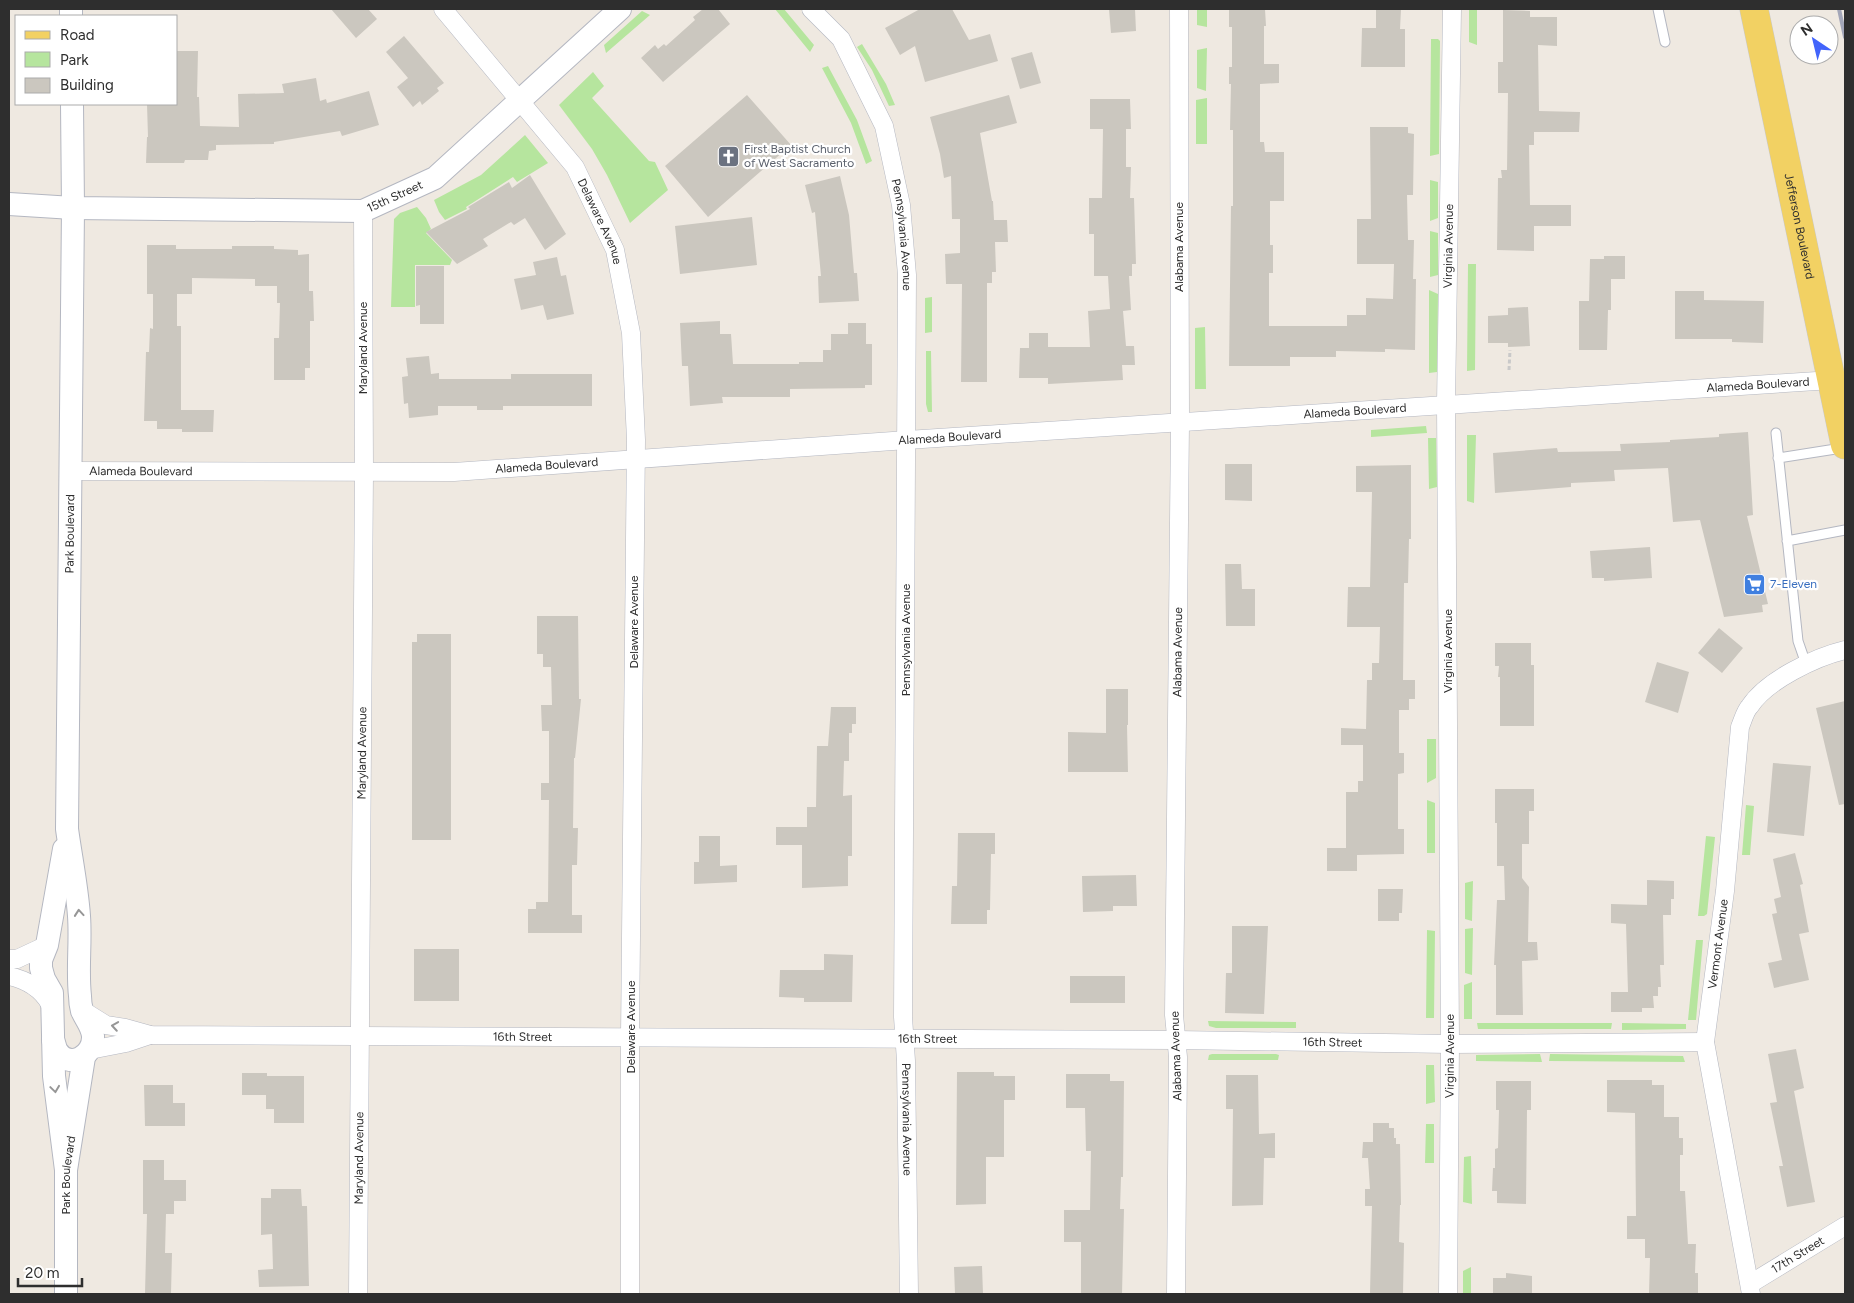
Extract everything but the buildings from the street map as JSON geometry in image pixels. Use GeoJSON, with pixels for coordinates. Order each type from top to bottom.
{"type":"FeatureCollection","features":[{"type":"Feature","properties":{"kind":"main road","name":"Jefferson Boulevard"},"geometry":{"type":"LineString","coordinates":[[1754,9],[1845,446]]}},
{"type":"Feature","properties":{"kind":"street","name":"Delaware Avenue"},"geometry":{"type":"LineString","coordinates":[[443,9],[575,167],[615,250],[631,333],[636,440],[630,1037],[630,1294]]}},
{"type":"Feature","properties":{"kind":"street","name":"15th Street"},"geometry":{"type":"LineString","coordinates":[[9,204],[73,208],[363,211],[435,178],[620,9]]}},
{"type":"Feature","properties":{"kind":"street","name":"Pennsylvania Avenue"},"geometry":{"type":"LineString","coordinates":[[811,9],[841,39],[884,126],[901,204],[907,275],[903,1007],[906,1061],[909,1294]]}},
{"type":"Feature","properties":{"kind":"street","name":"Alabama Avenue"},"geometry":{"type":"LineString","coordinates":[[1176,1294],[1178,1057],[1174,1015],[1180,423],[1179,9]]}},
{"type":"Feature","properties":{"kind":"street","name":"Virginia Avenue"},"geometry":{"type":"LineString","coordinates":[[1448,1294],[1450,1044],[1446,404],[1452,9]]}},
{"type":"Feature","properties":{"kind":"street","name":"Park Boulevard"},"geometry":{"type":"LineString","coordinates":[[66,1294],[66,1170],[87,1053],[93,1036],[89,1022],[82,1010],[78,962],[79,917],[67,829],[73,208],[72,105]]}},
{"type":"Feature","properties":{"kind":"street","name":"Maryland Avenue"},"geometry":{"type":"LineString","coordinates":[[358,1294],[364,472],[363,211]]}},
{"type":"Feature","properties":{"kind":"street","name":"Alameda Boulevard"},"geometry":{"type":"LineString","coordinates":[[69,471],[454,472],[1446,404],[1832,380]]}},
{"type":"Feature","properties":{"kind":"street","name":"Vermont Avenue"},"geometry":{"type":"LineString","coordinates":[[1750,1289],[1705,1042],[1725,891],[1740,727],[1750,706],[1770,685],[1827,654],[1845,650]]}},
{"type":"Feature","properties":{"kind":"street"},"geometry":{"type":"LineString","coordinates":[[66,1170],[54,1076],[52,993],[44,979],[41,960],[48,945],[67,829]]}},
{"type":"Feature","properties":{"kind":"street"},"geometry":{"type":"LineString","coordinates":[[9,959],[17,959],[48,945],[62,945],[71,949],[78,962]]}},
{"type":"Feature","properties":{"kind":"street"},"geometry":{"type":"LineString","coordinates":[[9,976],[23,979],[34,986],[48,1000],[53,1010]]}},
{"type":"Feature","properties":{"kind":"street"},"geometry":{"type":"LineString","coordinates":[[82,1010],[106,1025],[150,1035]]}},
{"type":"Feature","properties":{"kind":"street","name":"16th Street"},"geometry":{"type":"LineString","coordinates":[[150,1035],[904,1038],[1450,1044],[1705,1042]]}},
{"type":"Feature","properties":{"kind":"street"},"geometry":{"type":"LineString","coordinates":[[53,1040],[58,1052],[66,1058],[73,1060],[87,1053],[150,1035]]}},
{"type":"Feature","properties":{"kind":"street","name":"17th Street"},"geometry":{"type":"LineString","coordinates":[[1750,1289],[1845,1226]]}},
{"type":"Feature","properties":{"kind":"lane"},"geometry":{"type":"LineString","coordinates":[[1658,9],[1665,42]]}},
{"type":"Feature","properties":{"kind":"lane"},"geometry":{"type":"LineString","coordinates":[[1776,433],[1798,641],[1806,664]]}},
{"type":"Feature","properties":{"kind":"lane"},"geometry":{"type":"LineString","coordinates":[[1778,458],[1845,446]]}},
{"type":"Feature","properties":{"kind":"lane"},"geometry":{"type":"LineString","coordinates":[[1788,541],[1845,530]]}},
{"type":"Feature","properties":{"kind":"path"},"geometry":{"type":"LineString","coordinates":[[1510,350],[1510,370]]}},
{"type":"Feature","properties":{"kind":"green space"},"geometry":{"type":"Polygon","coordinates":[[[775,9],[784,9],[814,45],[810,52],[775,9]]]}},
{"type":"Feature","properties":{"kind":"green space"},"geometry":{"type":"Polygon","coordinates":[[[1197,9],[1207,9],[1207,27],[1197,25],[1197,9]]]}},
{"type":"Feature","properties":{"kind":"green space"},"geometry":{"type":"Polygon","coordinates":[[[1469,9],[1477,9],[1477,45],[1469,42],[1469,9]]]}},
{"type":"Feature","properties":{"kind":"green space"},"geometry":{"type":"Polygon","coordinates":[[[642,11],[650,15],[606,53],[604,45],[642,11]]]}},
{"type":"Feature","properties":{"kind":"green space"},"geometry":{"type":"Polygon","coordinates":[[[1431,39],[1438,39],[1440,41],[1439,154],[1430,156],[1431,39]]]}},
{"type":"Feature","properties":{"kind":"green space"},"geometry":{"type":"Polygon","coordinates":[[[862,44],[886,84],[895,105],[889,106],[872,70],[857,47],[862,44]]]}},
{"type":"Feature","properties":{"kind":"green space"},"geometry":{"type":"Polygon","coordinates":[[[1207,48],[1206,91],[1197,88],[1197,50],[1207,48]]]}},
{"type":"Feature","properties":{"kind":"green space"},"geometry":{"type":"Polygon","coordinates":[[[828,66],[857,120],[872,161],[866,164],[851,123],[822,68],[828,66]]]}},
{"type":"Feature","properties":{"kind":"green space"},"geometry":{"type":"Polygon","coordinates":[[[593,72],[604,86],[592,98],[649,161],[655,162],[668,190],[630,223],[592,149],[559,105],[593,72]]]}},
{"type":"Feature","properties":{"kind":"green space"},"geometry":{"type":"Polygon","coordinates":[[[1207,98],[1207,144],[1196,144],[1196,100],[1207,98]]]}},
{"type":"Feature","properties":{"kind":"green space"},"geometry":{"type":"Polygon","coordinates":[[[525,135],[548,163],[517,182],[513,177],[466,207],[467,209],[445,220],[434,200],[481,175],[525,135]]]}},
{"type":"Feature","properties":{"kind":"green space"},"geometry":{"type":"Polygon","coordinates":[[[1430,180],[1438,182],[1438,218],[1430,221],[1430,180]]]}},
{"type":"Feature","properties":{"kind":"green space"},"geometry":{"type":"Polygon","coordinates":[[[417,207],[426,218],[431,229],[426,233],[452,260],[450,265],[415,265],[415,307],[391,307],[394,219],[400,213],[417,207]]]}},
{"type":"Feature","properties":{"kind":"green space"},"geometry":{"type":"Polygon","coordinates":[[[1430,231],[1438,233],[1438,275],[1430,277],[1430,231]]]}},
{"type":"Feature","properties":{"kind":"green space"},"geometry":{"type":"Polygon","coordinates":[[[1468,264],[1476,264],[1475,370],[1467,371],[1468,264]]]}},
{"type":"Feature","properties":{"kind":"green space"},"geometry":{"type":"Polygon","coordinates":[[[1429,290],[1438,294],[1437,372],[1429,373],[1429,290]]]}},
{"type":"Feature","properties":{"kind":"green space"},"geometry":{"type":"Polygon","coordinates":[[[932,297],[932,332],[925,333],[925,298],[932,297]]]}},
{"type":"Feature","properties":{"kind":"green space"},"geometry":{"type":"Polygon","coordinates":[[[1205,327],[1206,389],[1195,389],[1195,328],[1205,327]]]}},
{"type":"Feature","properties":{"kind":"green space"},"geometry":{"type":"Polygon","coordinates":[[[926,351],[931,351],[932,412],[928,412],[926,404],[926,351]]]}},
{"type":"Feature","properties":{"kind":"green space"},"geometry":{"type":"Polygon","coordinates":[[[1426,426],[1427,433],[1371,437],[1371,430],[1426,426]]]}},
{"type":"Feature","properties":{"kind":"green space"},"geometry":{"type":"Polygon","coordinates":[[[1467,435],[1476,435],[1474,503],[1467,501],[1467,435]]]}},
{"type":"Feature","properties":{"kind":"green space"},"geometry":{"type":"Polygon","coordinates":[[[1428,438],[1436,438],[1437,487],[1429,489],[1428,438]]]}},
{"type":"Feature","properties":{"kind":"green space"},"geometry":{"type":"Polygon","coordinates":[[[1427,739],[1436,739],[1436,778],[1427,783],[1427,739]]]}},
{"type":"Feature","properties":{"kind":"green space"},"geometry":{"type":"Polygon","coordinates":[[[1427,800],[1435,803],[1435,853],[1427,853],[1427,800]]]}},
{"type":"Feature","properties":{"kind":"green space"},"geometry":{"type":"Polygon","coordinates":[[[1746,805],[1754,806],[1750,855],[1742,855],[1746,805]]]}},
{"type":"Feature","properties":{"kind":"green space"},"geometry":{"type":"Polygon","coordinates":[[[1706,836],[1715,837],[1707,914],[1698,916],[1706,836]]]}},
{"type":"Feature","properties":{"kind":"green space"},"geometry":{"type":"Polygon","coordinates":[[[1473,881],[1472,921],[1465,919],[1465,883],[1473,881]]]}},
{"type":"Feature","properties":{"kind":"green space"},"geometry":{"type":"Polygon","coordinates":[[[1473,928],[1472,975],[1465,973],[1465,929],[1473,928]]]}},
{"type":"Feature","properties":{"kind":"green space"},"geometry":{"type":"Polygon","coordinates":[[[1427,930],[1435,931],[1434,1018],[1426,1018],[1427,930]]]}},
{"type":"Feature","properties":{"kind":"green space"},"geometry":{"type":"Polygon","coordinates":[[[1696,940],[1703,940],[1696,1020],[1688,1020],[1696,940]]]}},
{"type":"Feature","properties":{"kind":"green space"},"geometry":{"type":"Polygon","coordinates":[[[1472,982],[1472,1019],[1464,1019],[1464,985],[1472,982]]]}},
{"type":"Feature","properties":{"kind":"green space"},"geometry":{"type":"Polygon","coordinates":[[[1208,1021],[1296,1022],[1296,1028],[1216,1028],[1209,1026],[1208,1021]]]}},
{"type":"Feature","properties":{"kind":"green space"},"geometry":{"type":"Polygon","coordinates":[[[1477,1023],[1612,1023],[1611,1029],[1478,1029],[1477,1023]]]}},
{"type":"Feature","properties":{"kind":"green space"},"geometry":{"type":"Polygon","coordinates":[[[1622,1023],[1686,1024],[1686,1029],[1622,1030],[1622,1023]]]}},
{"type":"Feature","properties":{"kind":"green space"},"geometry":{"type":"Polygon","coordinates":[[[1540,1054],[1542,1062],[1476,1061],[1476,1055],[1540,1054]]]}},
{"type":"Feature","properties":{"kind":"green space"},"geometry":{"type":"Polygon","coordinates":[[[1550,1054],[1683,1056],[1685,1062],[1549,1061],[1550,1054]]]}},
{"type":"Feature","properties":{"kind":"green space"},"geometry":{"type":"Polygon","coordinates":[[[1209,1055],[1279,1055],[1278,1060],[1208,1060],[1209,1055]]]}},
{"type":"Feature","properties":{"kind":"green space"},"geometry":{"type":"Polygon","coordinates":[[[1426,1065],[1434,1065],[1435,1102],[1426,1104],[1426,1065]]]}},
{"type":"Feature","properties":{"kind":"green space"},"geometry":{"type":"Polygon","coordinates":[[[1426,1124],[1434,1124],[1434,1163],[1425,1163],[1426,1124]]]}},
{"type":"Feature","properties":{"kind":"green space"},"geometry":{"type":"Polygon","coordinates":[[[1471,1156],[1472,1204],[1463,1202],[1464,1157],[1471,1156]]]}},
{"type":"Feature","properties":{"kind":"green space"},"geometry":{"type":"Polygon","coordinates":[[[1471,1267],[1471,1294],[1463,1294],[1463,1271],[1471,1267]]]}},
{"type":"Feature","properties":{"kind":"railway"},"geometry":{"type":"LineString","coordinates":[[1839,9],[1845,37]]}},
{"type":"Feature","properties":{"kind":"place","name":"First Baptist Church of West Sacramento"},"geometry":{"type":"Point","coordinates":[728,156]}},
{"type":"Feature","properties":{"kind":"place","name":"7-Eleven"},"geometry":{"type":"Point","coordinates":[1754,584]}}]}
